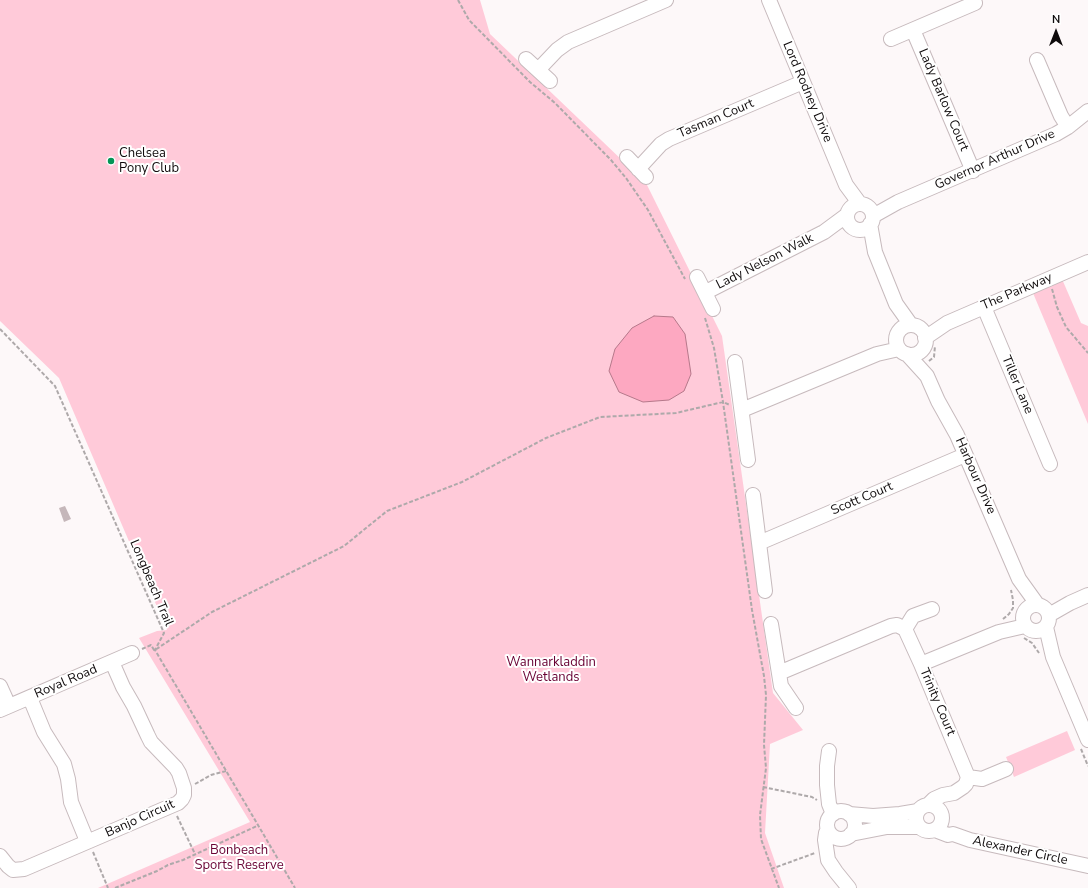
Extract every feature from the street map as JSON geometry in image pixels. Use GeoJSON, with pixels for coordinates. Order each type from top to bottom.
{"type":"FeatureCollection","features":[{"type":"Feature","properties":{"kind":"street"},"geometry":{"type":"LineString","coordinates":[[538,70],[557,50],[568,42],[666,0]]}},
{"type":"Feature","properties":{"kind":"street","name":"Lord Rodney Drive"},"geometry":{"type":"LineString","coordinates":[[768,0],[875,252]]}},
{"type":"Feature","properties":{"kind":"street"},"geometry":{"type":"LineString","coordinates":[[891,39],[975,3]]}},
{"type":"Feature","properties":{"kind":"street","name":"Lady Barlow Court"},"geometry":{"type":"LineString","coordinates":[[913,30],[973,170]]}},
{"type":"Feature","properties":{"kind":"street"},"geometry":{"type":"LineString","coordinates":[[526,59],[550,81]]}},
{"type":"Feature","properties":{"kind":"street"},"geometry":{"type":"LineString","coordinates":[[1037,60],[1061,116],[1068,127]]}},
{"type":"Feature","properties":{"kind":"street","name":"Tasman Court"},"geometry":{"type":"LineString","coordinates":[[627,157],[642,173],[661,144],[669,139],[803,82]]}},
{"type":"Feature","properties":{"kind":"street","name":"Governor Arthur Drive"},"geometry":{"type":"LineString","coordinates":[[860,216],[898,202],[1056,134],[1068,127],[1088,111]]}},
{"type":"Feature","properties":{"kind":"street","name":"Lady Nelson Walk"},"geometry":{"type":"LineString","coordinates":[[706,292],[824,232],[860,216]]}},
{"type":"Feature","properties":{"kind":"street","name":"Harbour Drive"},"geometry":{"type":"LineString","coordinates":[[875,252],[938,401],[957,435],[1088,740]]}},
{"type":"Feature","properties":{"kind":"street","name":"The Parkway"},"geometry":{"type":"LineString","coordinates":[[742,410],[913,339],[1088,262]]}},
{"type":"Feature","properties":{"kind":"street","name":"Lady Nelson Walk"},"geometry":{"type":"LineString","coordinates":[[692,280],[706,292],[708,310]]}},
{"type":"Feature","properties":{"kind":"street","name":"Tiller Lane"},"geometry":{"type":"LineString","coordinates":[[984,307],[1050,464]]}},
{"type":"Feature","properties":{"kind":"street"},"geometry":{"type":"LineString","coordinates":[[735,362],[748,460]]}},
{"type":"Feature","properties":{"kind":"street","name":"Scott Court"},"geometry":{"type":"LineString","coordinates":[[759,543],[965,455]]}},
{"type":"Feature","properties":{"kind":"street"},"geometry":{"type":"LineString","coordinates":[[753,495],[765,591]]}},
{"type":"Feature","properties":{"kind":"street"},"geometry":{"type":"LineString","coordinates":[[921,664],[1088,595]]}},
{"type":"Feature","properties":{"kind":"street"},"geometry":{"type":"LineString","coordinates":[[779,673],[891,626],[897,624],[905,629],[913,616],[932,609]]}},
{"type":"Feature","properties":{"kind":"street"},"geometry":{"type":"LineString","coordinates":[[771,624],[782,689],[796,708]]}},
{"type":"Feature","properties":{"kind":"street","name":"Trinity Court"},"geometry":{"type":"LineString","coordinates":[[905,629],[968,777]]}},
{"type":"Feature","properties":{"kind":"street","name":"Royal Road"},"geometry":{"type":"LineString","coordinates":[[5,708],[132,653]]}},
{"type":"Feature","properties":{"kind":"street","name":"Banjo Circuit"},"geometry":{"type":"LineString","coordinates":[[0,856],[13,870],[19,870],[178,803],[182,799],[184,795],[184,788],[176,768],[151,742],[112,662]]}},
{"type":"Feature","properties":{"kind":"street"},"geometry":{"type":"LineString","coordinates":[[0,686],[5,708]]}},
{"type":"Feature","properties":{"kind":"street"},"geometry":{"type":"LineString","coordinates":[[30,698],[44,732],[64,764],[68,779],[71,802],[90,840]]}},
{"type":"Feature","properties":{"kind":"street"},"geometry":{"type":"LineString","coordinates":[[829,751],[829,804],[833,814]]}},
{"type":"Feature","properties":{"kind":"street"},"geometry":{"type":"LineString","coordinates":[[828,830],[830,834],[837,838],[887,827],[919,827],[926,831],[940,821],[954,793],[966,784],[968,777],[982,778],[1006,768]]}},
{"type":"Feature","properties":{"kind":"street"},"geometry":{"type":"LineString","coordinates":[[919,827],[916,820],[923,808],[934,799],[943,795],[954,793]]}},
{"type":"Feature","properties":{"kind":"street"},"geometry":{"type":"LineString","coordinates":[[849,888],[828,860],[825,846],[825,836],[828,830],[828,821],[833,814],[841,811],[862,816],[884,816],[900,814],[932,805],[939,809],[940,821]]}},
{"type":"Feature","properties":{"kind":"street"},"geometry":{"type":"LineString","coordinates":[[833,867],[837,852],[855,826],[854,821],[849,814]]}},
{"type":"Feature","properties":{"kind":"street","name":"Alexander Circle"},"geometry":{"type":"LineString","coordinates":[[940,821],[948,835],[953,834],[970,840],[1088,866]]}},
{"type":"Feature","properties":{"kind":"path"},"geometry":{"type":"LineString","coordinates":[[458,0],[469,20],[530,82],[560,109],[611,160],[626,178],[648,210],[692,280]]}},
{"type":"Feature","properties":{"kind":"path"},"geometry":{"type":"LineString","coordinates":[[1048,279],[1057,307],[1066,327],[1088,353]]}},
{"type":"Feature","properties":{"kind":"path"},"geometry":{"type":"LineString","coordinates":[[708,310],[723,402],[752,610],[765,685],[764,745],[766,768],[760,815],[761,839],[779,888]]}},
{"type":"Feature","properties":{"kind":"path","name":"Longbeach Trail"},"geometry":{"type":"LineString","coordinates":[[0,329],[55,386],[164,633],[155,650]]}},
{"type":"Feature","properties":{"kind":"path"},"geometry":{"type":"LineString","coordinates":[[913,339],[934,346],[934,357],[930,361]]}},
{"type":"Feature","properties":{"kind":"path"},"geometry":{"type":"LineString","coordinates":[[155,650],[212,612],[344,546],[387,511],[462,482],[546,438],[600,417],[676,413],[723,402]]}},
{"type":"Feature","properties":{"kind":"path"},"geometry":{"type":"LineString","coordinates":[[132,653],[151,645],[155,650],[245,802],[257,826],[295,888]]}},
{"type":"Feature","properties":{"kind":"path"},"geometry":{"type":"LineString","coordinates":[[184,788],[212,775],[226,771]]}},
{"type":"Feature","properties":{"kind":"path"},"geometry":{"type":"LineString","coordinates":[[763,787],[812,797],[819,801]]}},
{"type":"Feature","properties":{"kind":"path"},"geometry":{"type":"LineString","coordinates":[[172,805],[196,854]]}},
{"type":"Feature","properties":{"kind":"path"},"geometry":{"type":"LineString","coordinates":[[115,888],[196,854],[257,826]]}},
{"type":"Feature","properties":{"kind":"path"},"geometry":{"type":"LineString","coordinates":[[90,840],[94,844],[94,854],[108,888]]}},
{"type":"Feature","properties":{"kind":"path"},"geometry":{"type":"LineString","coordinates":[[772,869],[810,854],[818,853]]}},
{"type":"Feature","properties":{"kind":"green space","name":"Wannarkladdin Wetlands"},"geometry":{"type":"Polygon","coordinates":[[[0,0],[480,0],[490,34],[646,183],[722,336],[773,693],[803,730],[770,744],[765,833],[784,888],[98,888],[250,822],[139,638],[157,631],[167,630],[59,378],[0,321],[0,0]]]}},
{"type":"Feature","properties":{"kind":"green space"},"geometry":{"type":"Polygon","coordinates":[[[1062,279],[1081,323],[1088,326],[1088,424],[1033,293],[1062,279]]]}},
{"type":"Feature","properties":{"kind":"green space"},"geometry":{"type":"Polygon","coordinates":[[[1067,731],[1075,750],[1014,777],[1006,757],[1067,731]]]}},
{"type":"Feature","properties":{"kind":"shaded area"},"geometry":{"type":"Polygon","coordinates":[[[654,316],[673,317],[685,334],[691,374],[684,391],[669,400],[643,402],[619,392],[609,371],[615,349],[632,328],[654,316]]]}},
{"type":"Feature","properties":{"kind":"building"},"geometry":{"type":"Polygon","coordinates":[[[65,506],[71,519],[64,522],[59,508],[65,506]]]}},
{"type":"Feature","properties":{"kind":"place","name":"Chelsea Pony Club"},"geometry":{"type":"Point","coordinates":[111,161]}},
{"type":"Feature","properties":{"kind":"park label","name":"Bonbeach Sports Reserve"},"geometry":{"type":"Point","coordinates":[239,858]}}]}
